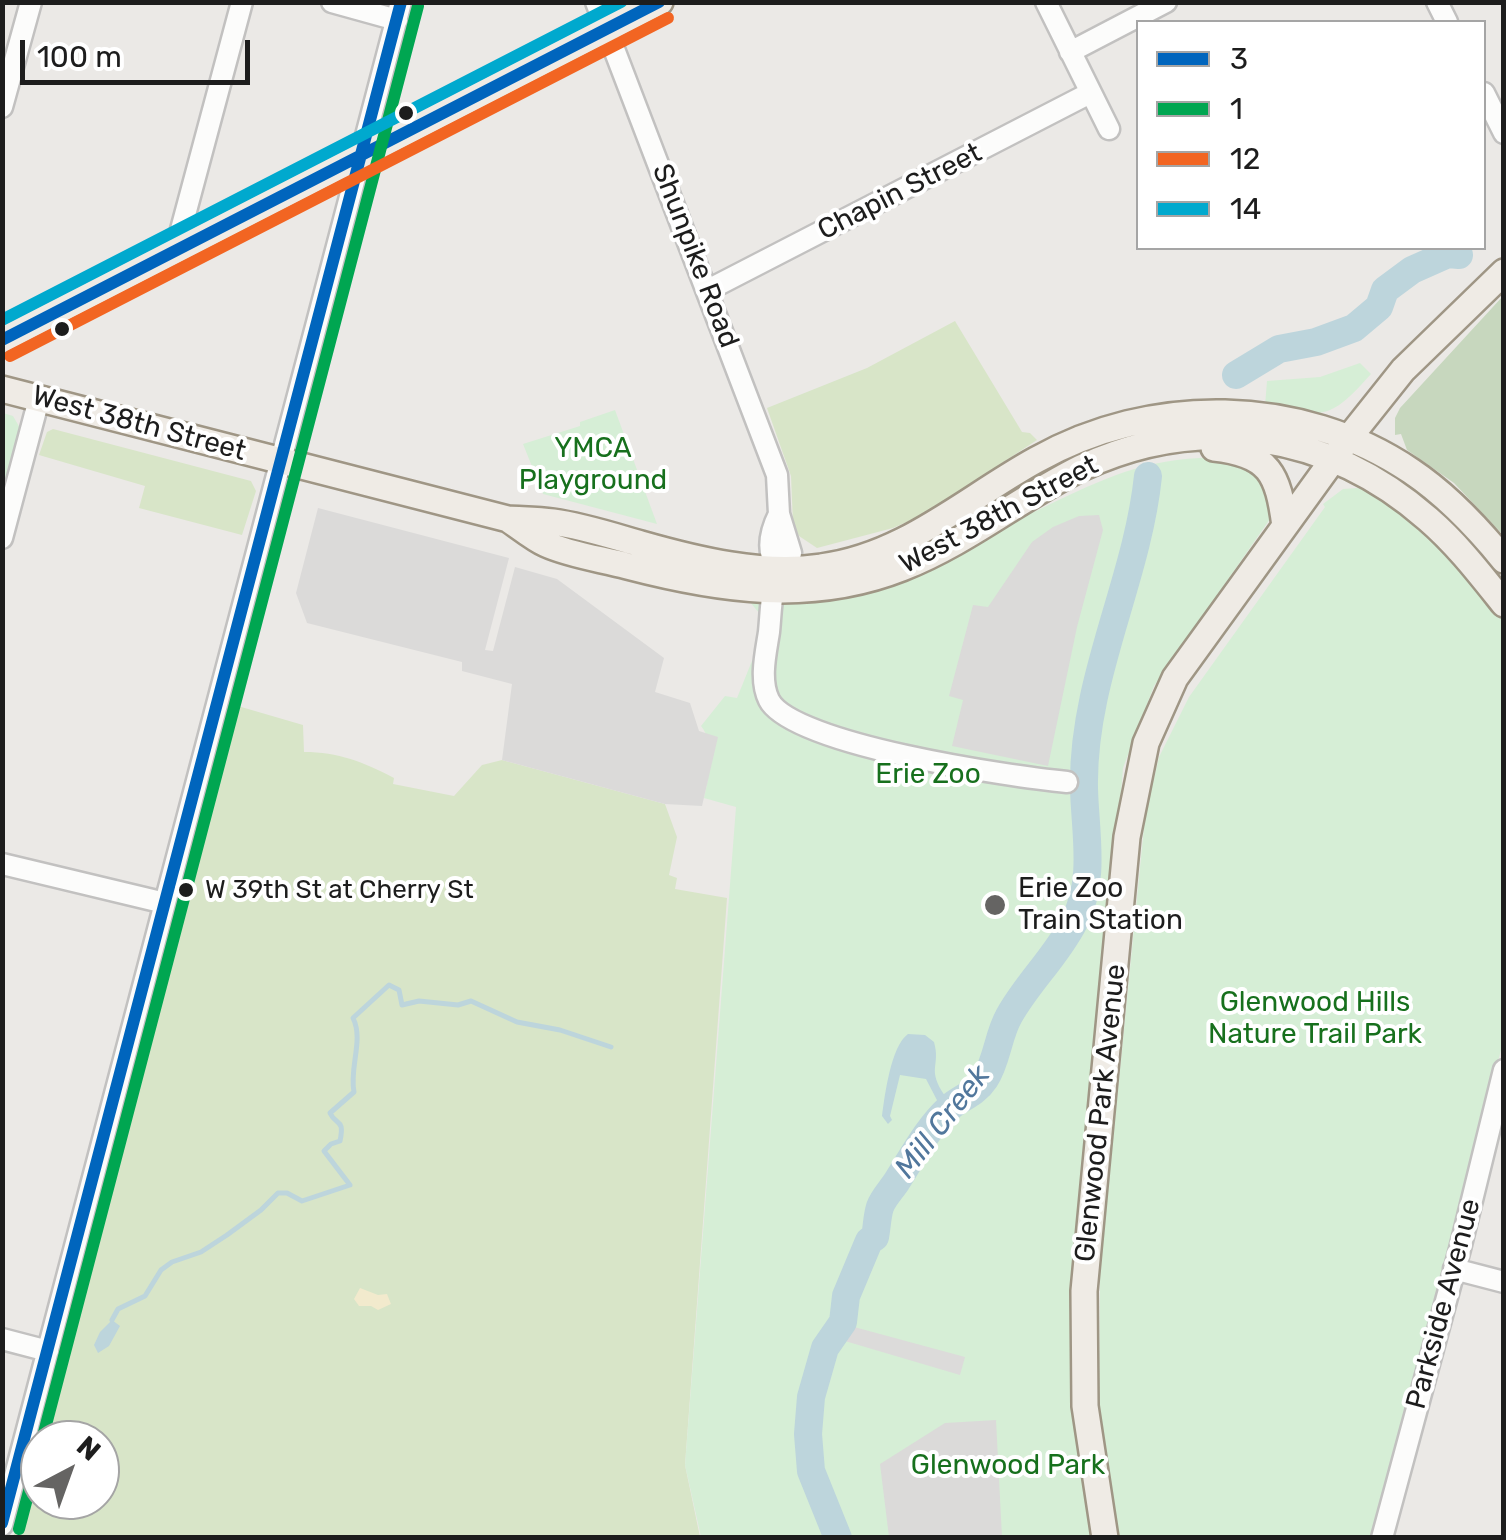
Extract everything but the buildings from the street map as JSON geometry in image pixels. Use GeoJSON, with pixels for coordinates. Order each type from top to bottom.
{"type":"FeatureCollection","features":[{"type":"Feature","properties":{"kind":"main road"},"geometry":{"type":"LineString","coordinates":[[2,340],[660,2]]}},
{"type":"Feature","properties":{"kind":"main road","name":"Glenwood Park Avenue"},"geometry":{"type":"LineString","coordinates":[[1104,1538],[1084,1384],[1084,1291],[1134,791],[1146,743],[1176,678],[1341,449],[1404,370],[1504,272]]}},
{"type":"Feature","properties":{"kind":"main road","name":"West 38th Street"},"geometry":{"type":"LineString","coordinates":[[2,389],[508,520],[554,522],[776,580],[900,569],[943,549],[1082,468],[1130,450],[1176,437],[1260,438],[1313,426],[1371,479],[1427,518],[1504,604]]}},
{"type":"Feature","properties":{"kind":"main road","name":"West 38th Street"},"geometry":{"type":"LineString","coordinates":[[819,578],[898,545],[1039,458],[1102,430],[1177,414],[1240,412],[1260,438]]}},
{"type":"Feature","properties":{"kind":"main road"},"geometry":{"type":"LineString","coordinates":[[1260,438],[1267,466],[1275,477],[1285,526]]}},
{"type":"Feature","properties":{"kind":"main road","name":"West 38th Street"},"geometry":{"type":"LineString","coordinates":[[1341,449],[1393,460],[1426,482],[1465,516],[1504,560]]}},
{"type":"Feature","properties":{"kind":"street"},"geometry":{"type":"LineString","coordinates":[[2,107],[31,2]]}},
{"type":"Feature","properties":{"kind":"street"},"geometry":{"type":"LineString","coordinates":[[175,252],[242,2]]}},
{"type":"Feature","properties":{"kind":"street"},"geometry":{"type":"LineString","coordinates":[[2,1525],[399,11],[332,2]]}},
{"type":"Feature","properties":{"kind":"street","name":"Shunpike Road"},"geometry":{"type":"LineString","coordinates":[[596,2],[775,468],[779,514],[772,529],[770,552],[776,580],[764,666],[769,700],[777,710],[802,725],[858,743],[970,769],[1066,782]]}},
{"type":"Feature","properties":{"kind":"street"},"geometry":{"type":"LineString","coordinates":[[1046,2],[1109,128]]}},
{"type":"Feature","properties":{"kind":"street"},"geometry":{"type":"LineString","coordinates":[[1070,52],[1166,2]]}},
{"type":"Feature","properties":{"kind":"street","name":"Chapin Street"},"geometry":{"type":"LineString","coordinates":[[708,290],[1090,93]]}},
{"type":"Feature","properties":{"kind":"street"},"geometry":{"type":"LineString","coordinates":[[1486,97],[1504,132]]}},
{"type":"Feature","properties":{"kind":"street"},"geometry":{"type":"LineString","coordinates":[[2,538],[40,398]]}},
{"type":"Feature","properties":{"kind":"street"},"geometry":{"type":"LineString","coordinates":[[2,864],[165,903]]}},
{"type":"Feature","properties":{"kind":"street","name":"Parkside Avenue"},"geometry":{"type":"LineString","coordinates":[[1382,1538],[1504,1070]]}},
{"type":"Feature","properties":{"kind":"street"},"geometry":{"type":"LineString","coordinates":[[1454,1269],[1504,1282]]}},
{"type":"Feature","properties":{"kind":"street"},"geometry":{"type":"LineString","coordinates":[[2,1339],[48,1351]]}},
{"type":"Feature","properties":{"kind":"green space"},"geometry":{"type":"Polygon","coordinates":[[[1503,296],[1503,535],[1454,483],[1407,450],[1401,434],[1395,435],[1395,418],[1503,296]]]}},
{"type":"Feature","properties":{"kind":"green space"},"geometry":{"type":"Polygon","coordinates":[[[955,321],[1022,432],[1037,440],[923,515],[893,528],[817,548],[799,536],[793,524],[791,476],[767,408],[867,368],[955,321]]]}},
{"type":"Feature","properties":{"kind":"green space"},"geometry":{"type":"Polygon","coordinates":[[[1360,363],[1371,374],[1335,408],[1314,413],[1265,406],[1267,381],[1320,377],[1360,363]]]}},
{"type":"Feature","properties":{"kind":"green space","name":"YMCA Playground"},"geometry":{"type":"Polygon","coordinates":[[[615,410],[657,524],[543,494],[523,444],[615,410]]]}},
{"type":"Feature","properties":{"kind":"green space"},"geometry":{"type":"Polygon","coordinates":[[[3,413],[13,416],[20,428],[3,494],[3,413]]]}},
{"type":"Feature","properties":{"kind":"green space"},"geometry":{"type":"Polygon","coordinates":[[[53,429],[251,481],[256,491],[242,535],[139,508],[145,486],[39,455],[47,432],[53,429]]]}},
{"type":"Feature","properties":{"kind":"green space","name":"Erie Zoo"},"geometry":{"type":"Polygon","coordinates":[[[1224,458],[1256,466],[1273,506],[1270,519],[1154,686],[1123,768],[1074,1390],[1077,1437],[1093,1537],[701,1537],[685,1465],[736,807],[704,798],[710,751],[701,726],[725,696],[737,698],[756,651],[760,614],[749,601],[1036,511],[1135,469],[1224,458]]]}},
{"type":"Feature","properties":{"kind":"green space","name":"Glenwood Hills Nature Trail Park"},"geometry":{"type":"Polygon","coordinates":[[[1343,489],[1370,490],[1439,542],[1504,618],[1503,1042],[1377,1537],[1118,1537],[1099,1418],[1100,1272],[1145,817],[1159,757],[1189,697],[1325,507],[1323,504],[1343,489]]]}},
{"type":"Feature","properties":{"kind":"green space"},"geometry":{"type":"Polygon","coordinates":[[[231,704],[303,725],[304,752],[361,763],[394,778],[393,784],[454,796],[482,765],[502,760],[665,804],[677,837],[669,875],[677,878],[675,889],[727,898],[685,1465],[700,1537],[13,1538],[20,1511],[20,1520],[120,1520],[120,1420],[44,1420],[231,704]]]}},
{"type":"Feature","properties":{"kind":"sand"},"geometry":{"type":"Polygon","coordinates":[[[360,1288],[387,1294],[391,1304],[378,1310],[359,1306],[354,1299],[360,1288]]]}},
{"type":"Feature","properties":{"kind":"shaded area"},"geometry":{"type":"Polygon","coordinates":[[[318,508],[509,558],[485,650],[493,651],[515,567],[557,579],[664,658],[655,692],[690,703],[699,731],[718,737],[702,806],[665,804],[502,760],[512,684],[462,671],[462,662],[307,623],[296,593],[318,508]]]}},
{"type":"Feature","properties":{"kind":"shaded area"},"geometry":{"type":"Polygon","coordinates":[[[1099,515],[1103,530],[1077,627],[1048,766],[952,746],[963,700],[949,696],[973,605],[988,607],[1032,542],[1053,527],[1079,516],[1099,515]]]}},
{"type":"Feature","properties":{"kind":"shaded area"},"geometry":{"type":"Polygon","coordinates":[[[996,1420],[1002,1537],[889,1537],[880,1464],[945,1423],[996,1420]]]}},
{"type":"Feature","properties":{"kind":"water"},"geometry":{"type":"Polygon","coordinates":[[[908,1034],[925,1035],[934,1042],[936,1079],[945,1096],[939,1104],[926,1079],[900,1075],[888,1124],[882,1116],[890,1071],[897,1049],[908,1034]]]}},
{"type":"Feature","properties":{"kind":"water"},"geometry":{"type":"Polygon","coordinates":[[[112,1320],[120,1326],[109,1346],[98,1353],[94,1345],[112,1320]]]}},
{"type":"Feature","properties":{"kind":"pier"},"geometry":{"type":"Polygon","coordinates":[[[832,1321],[965,1357],[960,1375],[828,1336],[832,1321]]]}},
{"type":"Feature","properties":{"kind":"waterway","name":"Mill Creek"},"geometry":{"type":"LineString","coordinates":[[1236,375],[1279,349],[1316,342],[1354,328],[1379,307],[1385,290],[1412,270],[1448,254],[1459,255]]}},
{"type":"Feature","properties":{"kind":"waterway","name":"Mill Creek"},"geometry":{"type":"LineString","coordinates":[[838,1538],[811,1471],[808,1434],[811,1397],[825,1348],[843,1322],[846,1296],[869,1241],[875,1237],[883,1200],[934,1124],[985,1079],[1009,1016],[1067,935],[1081,906],[1087,873],[1084,788],[1092,708],[1133,554],[1148,476]]}},
{"type":"Feature","properties":{"kind":"waterway"},"geometry":{"type":"LineString","coordinates":[[112,1320],[118,1309],[145,1296],[161,1270],[227,1235],[278,1193],[302,1201],[350,1185],[324,1151],[340,1141],[341,1125],[330,1113],[354,1092],[357,1035],[353,1018],[389,985],[399,990],[402,1005],[419,1001],[458,1005],[471,1001],[517,1022],[560,1030],[611,1047]]}},
{"type":"Feature","properties":{"kind":"transit line","name":"3"},"geometry":{"type":"LineString","coordinates":[[2,1523],[401,2]]}},
{"type":"Feature","properties":{"kind":"transit line","name":"14"},"geometry":{"type":"LineString","coordinates":[[2,320],[621,2]]}},
{"type":"Feature","properties":{"kind":"transit line","name":"3"},"geometry":{"type":"LineString","coordinates":[[2,340],[659,2]]}},
{"type":"Feature","properties":{"kind":"transit line","name":"1"},"geometry":{"type":"LineString","coordinates":[[47,1420],[418,6]]}},
{"type":"Feature","properties":{"kind":"transit line","name":"12"},"geometry":{"type":"LineString","coordinates":[[10,356],[668,18]]}},
{"type":"Feature","properties":{"kind":"transit line","name":"1"},"geometry":{"type":"LineString","coordinates":[[19,1529],[21,1520]]}},
{"type":"Feature","properties":{"kind":"place","name":"W 39th St at Cherry St"},"geometry":{"type":"Point","coordinates":[186,890]}},
{"type":"Feature","properties":{"kind":"place","name":"Erie Zoo Train Station"},"geometry":{"type":"Point","coordinates":[995,905]}},
{"type":"Feature","properties":{"kind":"park label","name":"Glenwood Park"},"geometry":{"type":"Point","coordinates":[1008,1466]}}]}
